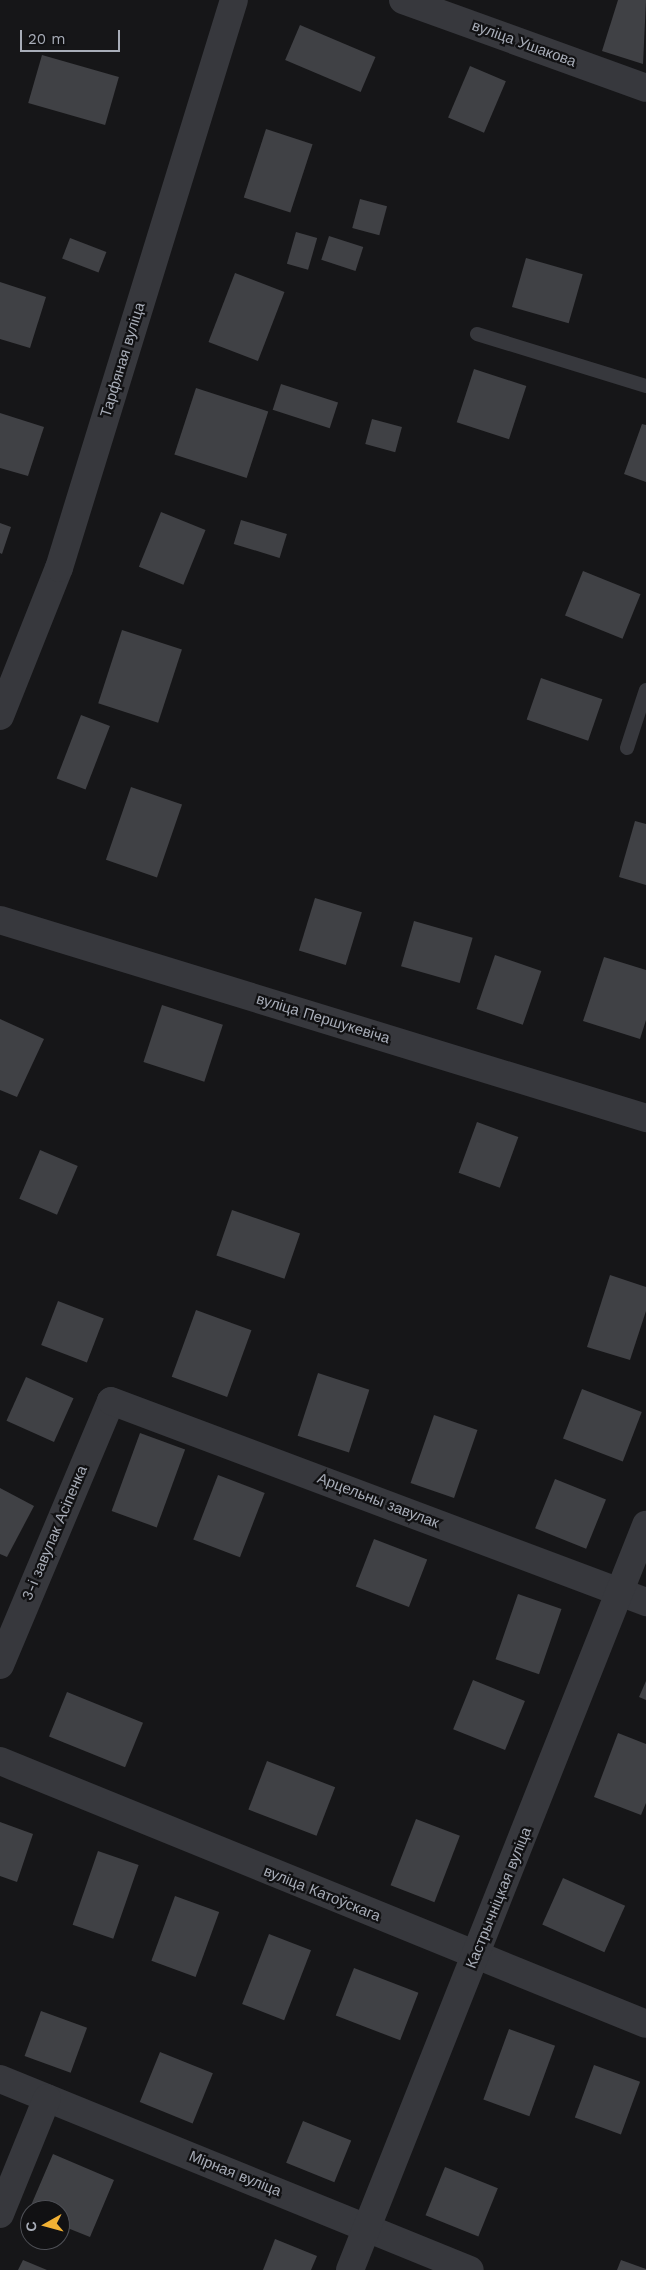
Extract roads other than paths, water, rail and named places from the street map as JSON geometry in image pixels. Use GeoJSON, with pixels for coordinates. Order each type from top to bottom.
{"type":"FeatureCollection","features":[{"type":"Feature","properties":{"kind":"street","name":"Тарфяная вуліца"},"geometry":{"type":"LineString","coordinates":[[0,716],[59,568],[234,0]]}},
{"type":"Feature","properties":{"kind":"street","name":"вуліца Ушакова"},"geometry":{"type":"LineString","coordinates":[[403,0],[646,88]]}},
{"type":"Feature","properties":{"kind":"street","name":"вуліца Першукевіча"},"geometry":{"type":"LineString","coordinates":[[0,920],[646,1118]]}},
{"type":"Feature","properties":{"kind":"street","name":"Арцельны завулак"},"geometry":{"type":"LineString","coordinates":[[111,1401],[646,1602]]}},
{"type":"Feature","properties":{"kind":"street","name":"3-і завулак Асіпенка"},"geometry":{"type":"LineString","coordinates":[[0,1665],[111,1401]]}},
{"type":"Feature","properties":{"kind":"street","name":"Кастрычніцкая вуліца"},"geometry":{"type":"LineString","coordinates":[[350,2270],[476,1957],[646,1525]]}},
{"type":"Feature","properties":{"kind":"street","name":"вуліца Катоўскага"},"geometry":{"type":"LineString","coordinates":[[0,1761],[476,1957],[646,2024]]}},
{"type":"Feature","properties":{"kind":"street","name":"Мірная вуліца"},"geometry":{"type":"LineString","coordinates":[[0,2079],[470,2270]]}},
{"type":"Feature","properties":{"kind":"street"},"geometry":{"type":"LineString","coordinates":[[0,2214],[48,2098]]}},
{"type":"Feature","properties":{"kind":"lane"},"geometry":{"type":"LineString","coordinates":[[477,334],[646,386]]}},
{"type":"Feature","properties":{"kind":"lane"},"geometry":{"type":"LineString","coordinates":[[627,748],[646,690]]}}]}
